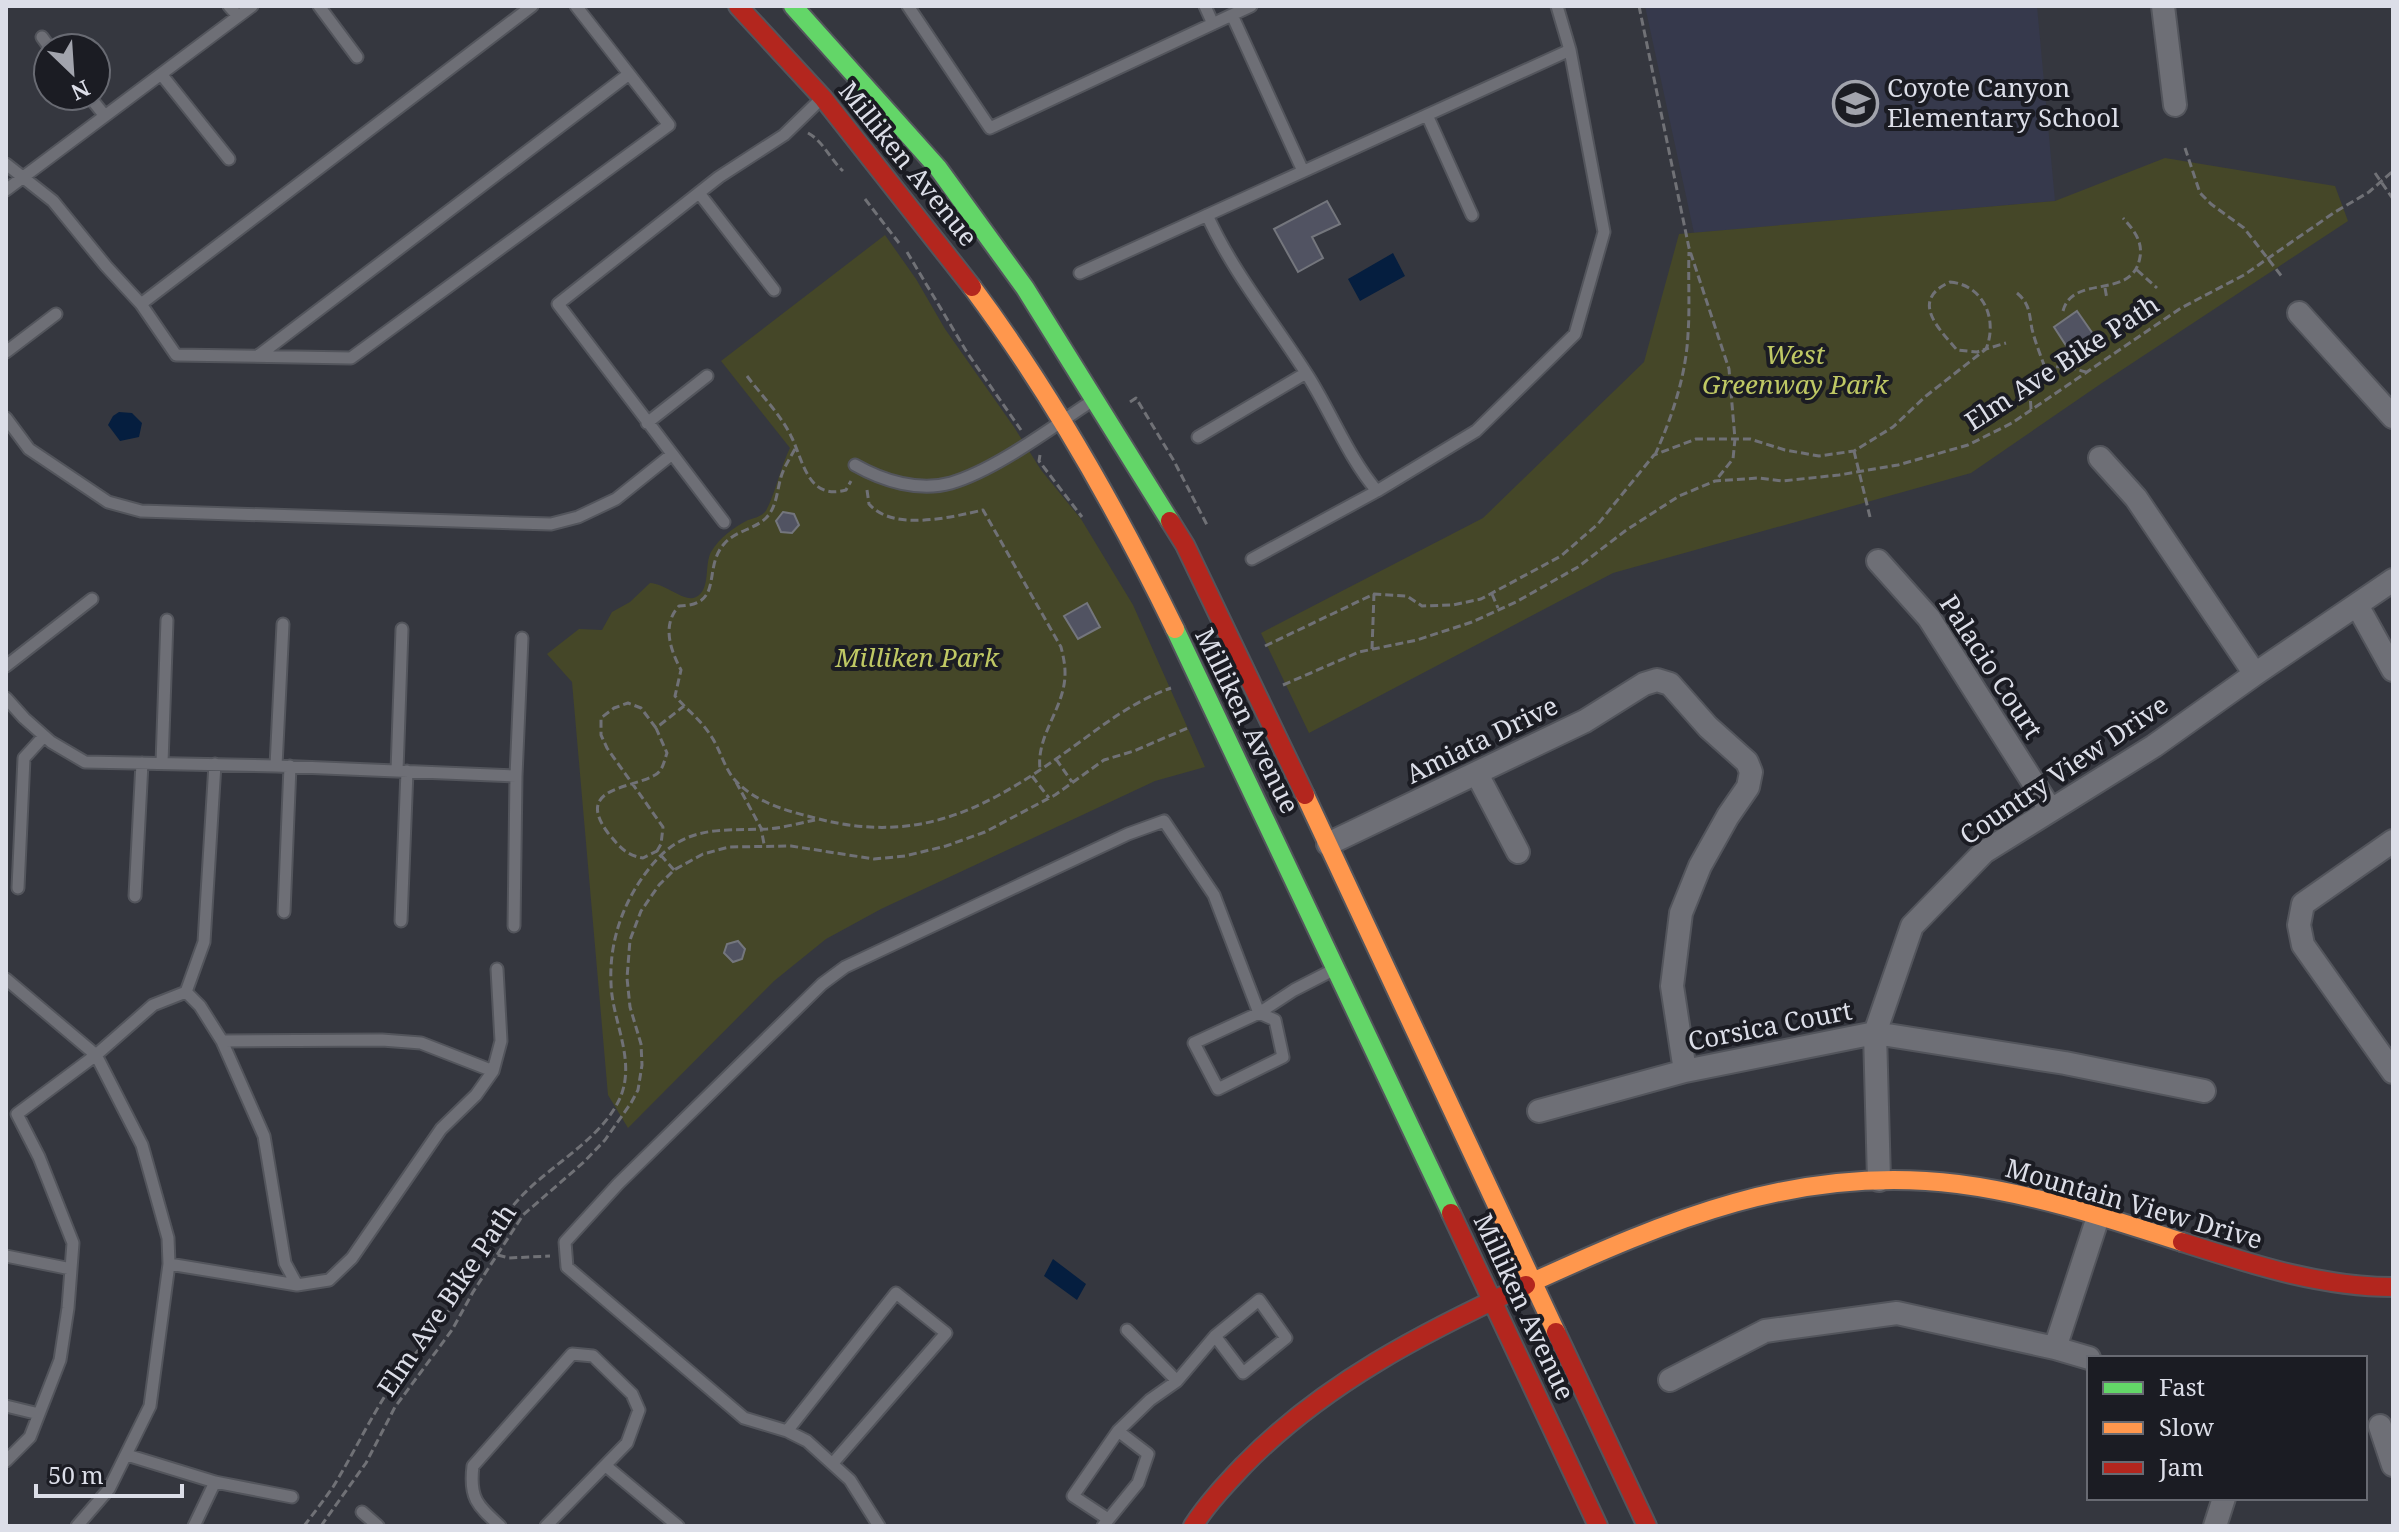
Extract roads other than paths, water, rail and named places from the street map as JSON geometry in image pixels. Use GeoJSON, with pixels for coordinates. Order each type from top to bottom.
{"type":"FeatureCollection","features":[{"type":"Feature","properties":{"kind":"main road","name":"Milliken Avenue"},"geometry":{"type":"LineString","coordinates":[[738,6],[823,98],[974,290],[1061,421],[1144,566],[1598,1526]]}},
{"type":"Feature","properties":{"kind":"main road","name":"Milliken Avenue"},"geometry":{"type":"LineString","coordinates":[[793,6],[938,168],[1025,288],[1185,545],[1647,1526]]}},
{"type":"Feature","properties":{"kind":"main road","name":"Mountain View Drive"},"geometry":{"type":"LineString","coordinates":[[1193,1526],[1248,1459],[1307,1407],[1375,1360],[1532,1282],[1659,1225],[1735,1201],[1797,1188],[1879,1180],[1957,1184],[2034,1198],[2306,1280],[2369,1288],[2393,1287]]}},
{"type":"Feature","properties":{"kind":"street"},"geometry":{"type":"LineString","coordinates":[[2163,6],[2175,105]]}},
{"type":"Feature","properties":{"kind":"street"},"geometry":{"type":"LineString","coordinates":[[2299,313],[2393,417]]}},
{"type":"Feature","properties":{"kind":"street"},"geometry":{"type":"LineString","coordinates":[[2100,458],[2136,498],[2255,674]]}},
{"type":"Feature","properties":{"kind":"street","name":"Palacio Court"},"geometry":{"type":"LineString","coordinates":[[1878,561],[1929,618],[2050,809]]}},
{"type":"Feature","properties":{"kind":"street","name":"Country View Drive"},"geometry":{"type":"LineString","coordinates":[[1879,1180],[1875,1033],[1912,926],[1984,852],[2154,746],[2393,580]]}},
{"type":"Feature","properties":{"kind":"street"},"geometry":{"type":"LineString","coordinates":[[2357,605],[2393,670]]}},
{"type":"Feature","properties":{"kind":"street","name":"Amiata Drive"},"geometry":{"type":"LineString","coordinates":[[1328,844],[1585,721],[1644,684],[1657,680],[1670,684],[1708,727],[1747,762],[1751,772],[1748,787],[1700,866],[1681,913],[1672,986],[1685,1071]]}},
{"type":"Feature","properties":{"kind":"street"},"geometry":{"type":"LineString","coordinates":[[1477,774],[1518,852]]}},
{"type":"Feature","properties":{"kind":"street"},"geometry":{"type":"LineString","coordinates":[[2393,841],[2303,904],[2299,925],[2303,945],[2393,1072]]}},
{"type":"Feature","properties":{"kind":"street","name":"Corsica Court"},"geometry":{"type":"LineString","coordinates":[[1539,1111],[1685,1071],[1875,1033],[2065,1063],[2204,1091]]}},
{"type":"Feature","properties":{"kind":"street"},"geometry":{"type":"LineString","coordinates":[[2055,1348],[2098,1217]]}},
{"type":"Feature","properties":{"kind":"street"},"geometry":{"type":"LineString","coordinates":[[1670,1380],[1765,1331],[1897,1313],[2087,1357]]}},
{"type":"Feature","properties":{"kind":"street"},"geometry":{"type":"LineString","coordinates":[[2379,1425],[2393,1465]]}},
{"type":"Feature","properties":{"kind":"street"},"geometry":{"type":"LineString","coordinates":[[2215,1526],[2223,1500]]}},
{"type":"Feature","properties":{"kind":"lane"},"geometry":{"type":"LineString","coordinates":[[229,6],[238,16]]}},
{"type":"Feature","properties":{"kind":"lane"},"geometry":{"type":"LineString","coordinates":[[6,190],[252,6]]}},
{"type":"Feature","properties":{"kind":"lane"},"geometry":{"type":"LineString","coordinates":[[319,6],[357,57]]}},
{"type":"Feature","properties":{"kind":"lane"},"geometry":{"type":"LineString","coordinates":[[141,304],[532,6]]}},
{"type":"Feature","properties":{"kind":"lane"},"geometry":{"type":"LineString","coordinates":[[6,164],[53,201],[141,304],[176,355],[351,358],[669,125],[576,6]]}},
{"type":"Feature","properties":{"kind":"lane"},"geometry":{"type":"LineString","coordinates":[[908,6],[990,128],[1251,6]]}},
{"type":"Feature","properties":{"kind":"lane"},"geometry":{"type":"LineString","coordinates":[[1205,6],[1213,24]]}},
{"type":"Feature","properties":{"kind":"lane"},"geometry":{"type":"LineString","coordinates":[[1252,559],[1377,491],[1476,431],[1575,334],[1604,232],[1570,50],[1557,6]]}},
{"type":"Feature","properties":{"kind":"lane"},"geometry":{"type":"LineString","coordinates":[[1232,15],[1303,171]]}},
{"type":"Feature","properties":{"kind":"lane"},"geometry":{"type":"LineString","coordinates":[[1080,273],[1570,50]]}},
{"type":"Feature","properties":{"kind":"lane"},"geometry":{"type":"LineString","coordinates":[[161,74],[229,159]]}},
{"type":"Feature","properties":{"kind":"lane"},"geometry":{"type":"LineString","coordinates":[[258,357],[629,74]]}},
{"type":"Feature","properties":{"kind":"lane"},"geometry":{"type":"LineString","coordinates":[[724,522],[558,304],[699,193],[784,135],[823,98]]}},
{"type":"Feature","properties":{"kind":"lane"},"geometry":{"type":"LineString","coordinates":[[102,112],[105,116]]}},
{"type":"Feature","properties":{"kind":"lane"},"geometry":{"type":"LineString","coordinates":[[1427,115],[1472,215]]}},
{"type":"Feature","properties":{"kind":"lane"},"geometry":{"type":"LineString","coordinates":[[699,193],[774,290]]}},
{"type":"Feature","properties":{"kind":"lane"},"geometry":{"type":"LineString","coordinates":[[1207,215],[1220,245],[1306,373],[1362,473],[1377,491]]}},
{"type":"Feature","properties":{"kind":"lane"},"geometry":{"type":"LineString","coordinates":[[6,352],[56,314]]}},
{"type":"Feature","properties":{"kind":"lane"},"geometry":{"type":"LineString","coordinates":[[1198,437],[1306,373]]}},
{"type":"Feature","properties":{"kind":"lane"},"geometry":{"type":"LineString","coordinates":[[647,423],[707,376]]}},
{"type":"Feature","properties":{"kind":"lane"},"geometry":{"type":"LineString","coordinates":[[855,465],[878,478],[913,485],[950,483],[990,464],[1096,399]]}},
{"type":"Feature","properties":{"kind":"lane"},"geometry":{"type":"LineString","coordinates":[[6,418],[29,449],[108,502],[141,511],[551,524],[578,517],[616,499],[671,455]]}},
{"type":"Feature","properties":{"kind":"lane"},"geometry":{"type":"LineString","coordinates":[[6,666],[92,599]]}},
{"type":"Feature","properties":{"kind":"lane"},"geometry":{"type":"LineString","coordinates":[[162,763],[167,620]]}},
{"type":"Feature","properties":{"kind":"lane"},"geometry":{"type":"LineString","coordinates":[[276,766],[283,624]]}},
{"type":"Feature","properties":{"kind":"lane"},"geometry":{"type":"LineString","coordinates":[[401,921],[402,629]]}},
{"type":"Feature","properties":{"kind":"lane"},"geometry":{"type":"LineString","coordinates":[[514,926],[522,638]]}},
{"type":"Feature","properties":{"kind":"lane"},"geometry":{"type":"LineString","coordinates":[[6,698],[44,736],[85,762],[290,766],[516,776]]}},
{"type":"Feature","properties":{"kind":"lane"},"geometry":{"type":"LineString","coordinates":[[18,888],[24,758],[44,736]]}},
{"type":"Feature","properties":{"kind":"lane"},"geometry":{"type":"LineString","coordinates":[[135,896],[142,763]]}},
{"type":"Feature","properties":{"kind":"lane"},"geometry":{"type":"LineString","coordinates":[[17,1114],[96,1055],[153,1005],[186,992],[204,942],[215,764]]}},
{"type":"Feature","properties":{"kind":"lane"},"geometry":{"type":"LineString","coordinates":[[284,912],[290,766]]}},
{"type":"Feature","properties":{"kind":"lane"},"geometry":{"type":"LineString","coordinates":[[879,1526],[850,1480],[807,1441],[787,1431],[744,1418],[567,1267],[565,1242],[618,1184],[822,984],[845,967],[1128,834],[1164,821],[1214,895],[1259,1013],[1275,1020],[1283,1057],[1218,1089],[1194,1043],[1259,1013],[1335,969]]}},
{"type":"Feature","properties":{"kind":"lane"},"geometry":{"type":"LineString","coordinates":[[169,1264],[297,1285],[329,1280],[352,1258],[441,1129],[476,1095],[493,1071],[501,1041],[497,969]]}},
{"type":"Feature","properties":{"kind":"lane"},"geometry":{"type":"LineString","coordinates":[[6,979],[96,1055],[142,1145],[168,1238],[169,1264],[150,1406],[109,1489],[77,1526]]}},
{"type":"Feature","properties":{"kind":"lane"},"geometry":{"type":"LineString","coordinates":[[186,992],[200,1006],[222,1041],[264,1136],[285,1263],[297,1285]]}},
{"type":"Feature","properties":{"kind":"lane"},"geometry":{"type":"LineString","coordinates":[[222,1041],[382,1040],[421,1043],[493,1071]]}},
{"type":"Feature","properties":{"kind":"lane"},"geometry":{"type":"LineString","coordinates":[[6,1103],[17,1114],[39,1157],[73,1243],[60,1360],[30,1437],[6,1461]]}},
{"type":"Feature","properties":{"kind":"lane"},"geometry":{"type":"LineString","coordinates":[[6,1256],[71,1269]]}},
{"type":"Feature","properties":{"kind":"lane"},"geometry":{"type":"LineString","coordinates":[[787,1431],[896,1293],[946,1333],[833,1463]]}},
{"type":"Feature","properties":{"kind":"lane"},"geometry":{"type":"LineString","coordinates":[[1118,1431],[1148,1454],[1138,1483],[1106,1523],[1073,1496],[1118,1431],[1150,1400],[1177,1381],[1215,1336],[1259,1300],[1286,1338],[1243,1373],[1215,1336]]}},
{"type":"Feature","properties":{"kind":"lane"},"geometry":{"type":"LineString","coordinates":[[1127,1330],[1177,1381]]}},
{"type":"Feature","properties":{"kind":"lane"},"geometry":{"type":"LineString","coordinates":[[500,1526],[477,1506],[471,1485],[473,1466],[572,1354],[593,1356],[632,1394],[639,1410],[627,1443],[546,1526]]}},
{"type":"Feature","properties":{"kind":"lane"},"geometry":{"type":"LineString","coordinates":[[6,1406],[39,1414]]}},
{"type":"Feature","properties":{"kind":"lane"},"geometry":{"type":"LineString","coordinates":[[127,1455],[215,1482],[292,1497]]}},
{"type":"Feature","properties":{"kind":"lane"},"geometry":{"type":"LineString","coordinates":[[606,1466],[675,1525]]}},
{"type":"Feature","properties":{"kind":"lane"},"geometry":{"type":"LineString","coordinates":[[194,1526],[215,1482]]}},
{"type":"Feature","properties":{"kind":"lane"},"geometry":{"type":"LineString","coordinates":[[362,1512],[378,1526]]}},
{"type":"Feature","properties":{"kind":"water"},"geometry":{"type":"Polygon","coordinates":[[[1393,253],[1405,276],[1360,301],[1348,279],[1393,253]]]}},
{"type":"Feature","properties":{"kind":"water"},"geometry":{"type":"Polygon","coordinates":[[[119,412],[132,413],[142,423],[139,437],[120,441],[108,425],[119,412]]]}},
{"type":"Feature","properties":{"kind":"water"},"geometry":{"type":"Polygon","coordinates":[[[1053,1259],[1086,1284],[1077,1300],[1044,1276],[1053,1259]]]}},
{"type":"Feature","properties":{"kind":"place","name":"Coyote Canyon Elementary School"},"geometry":{"type":"Point","coordinates":[1856,103]}},
{"type":"Feature","properties":{"kind":"park label","name":"West Greenway Park"},"geometry":{"type":"Point","coordinates":[1795,370]}},
{"type":"Feature","properties":{"kind":"park label","name":"Milliken Park"},"geometry":{"type":"Point","coordinates":[917,658]}}]}
